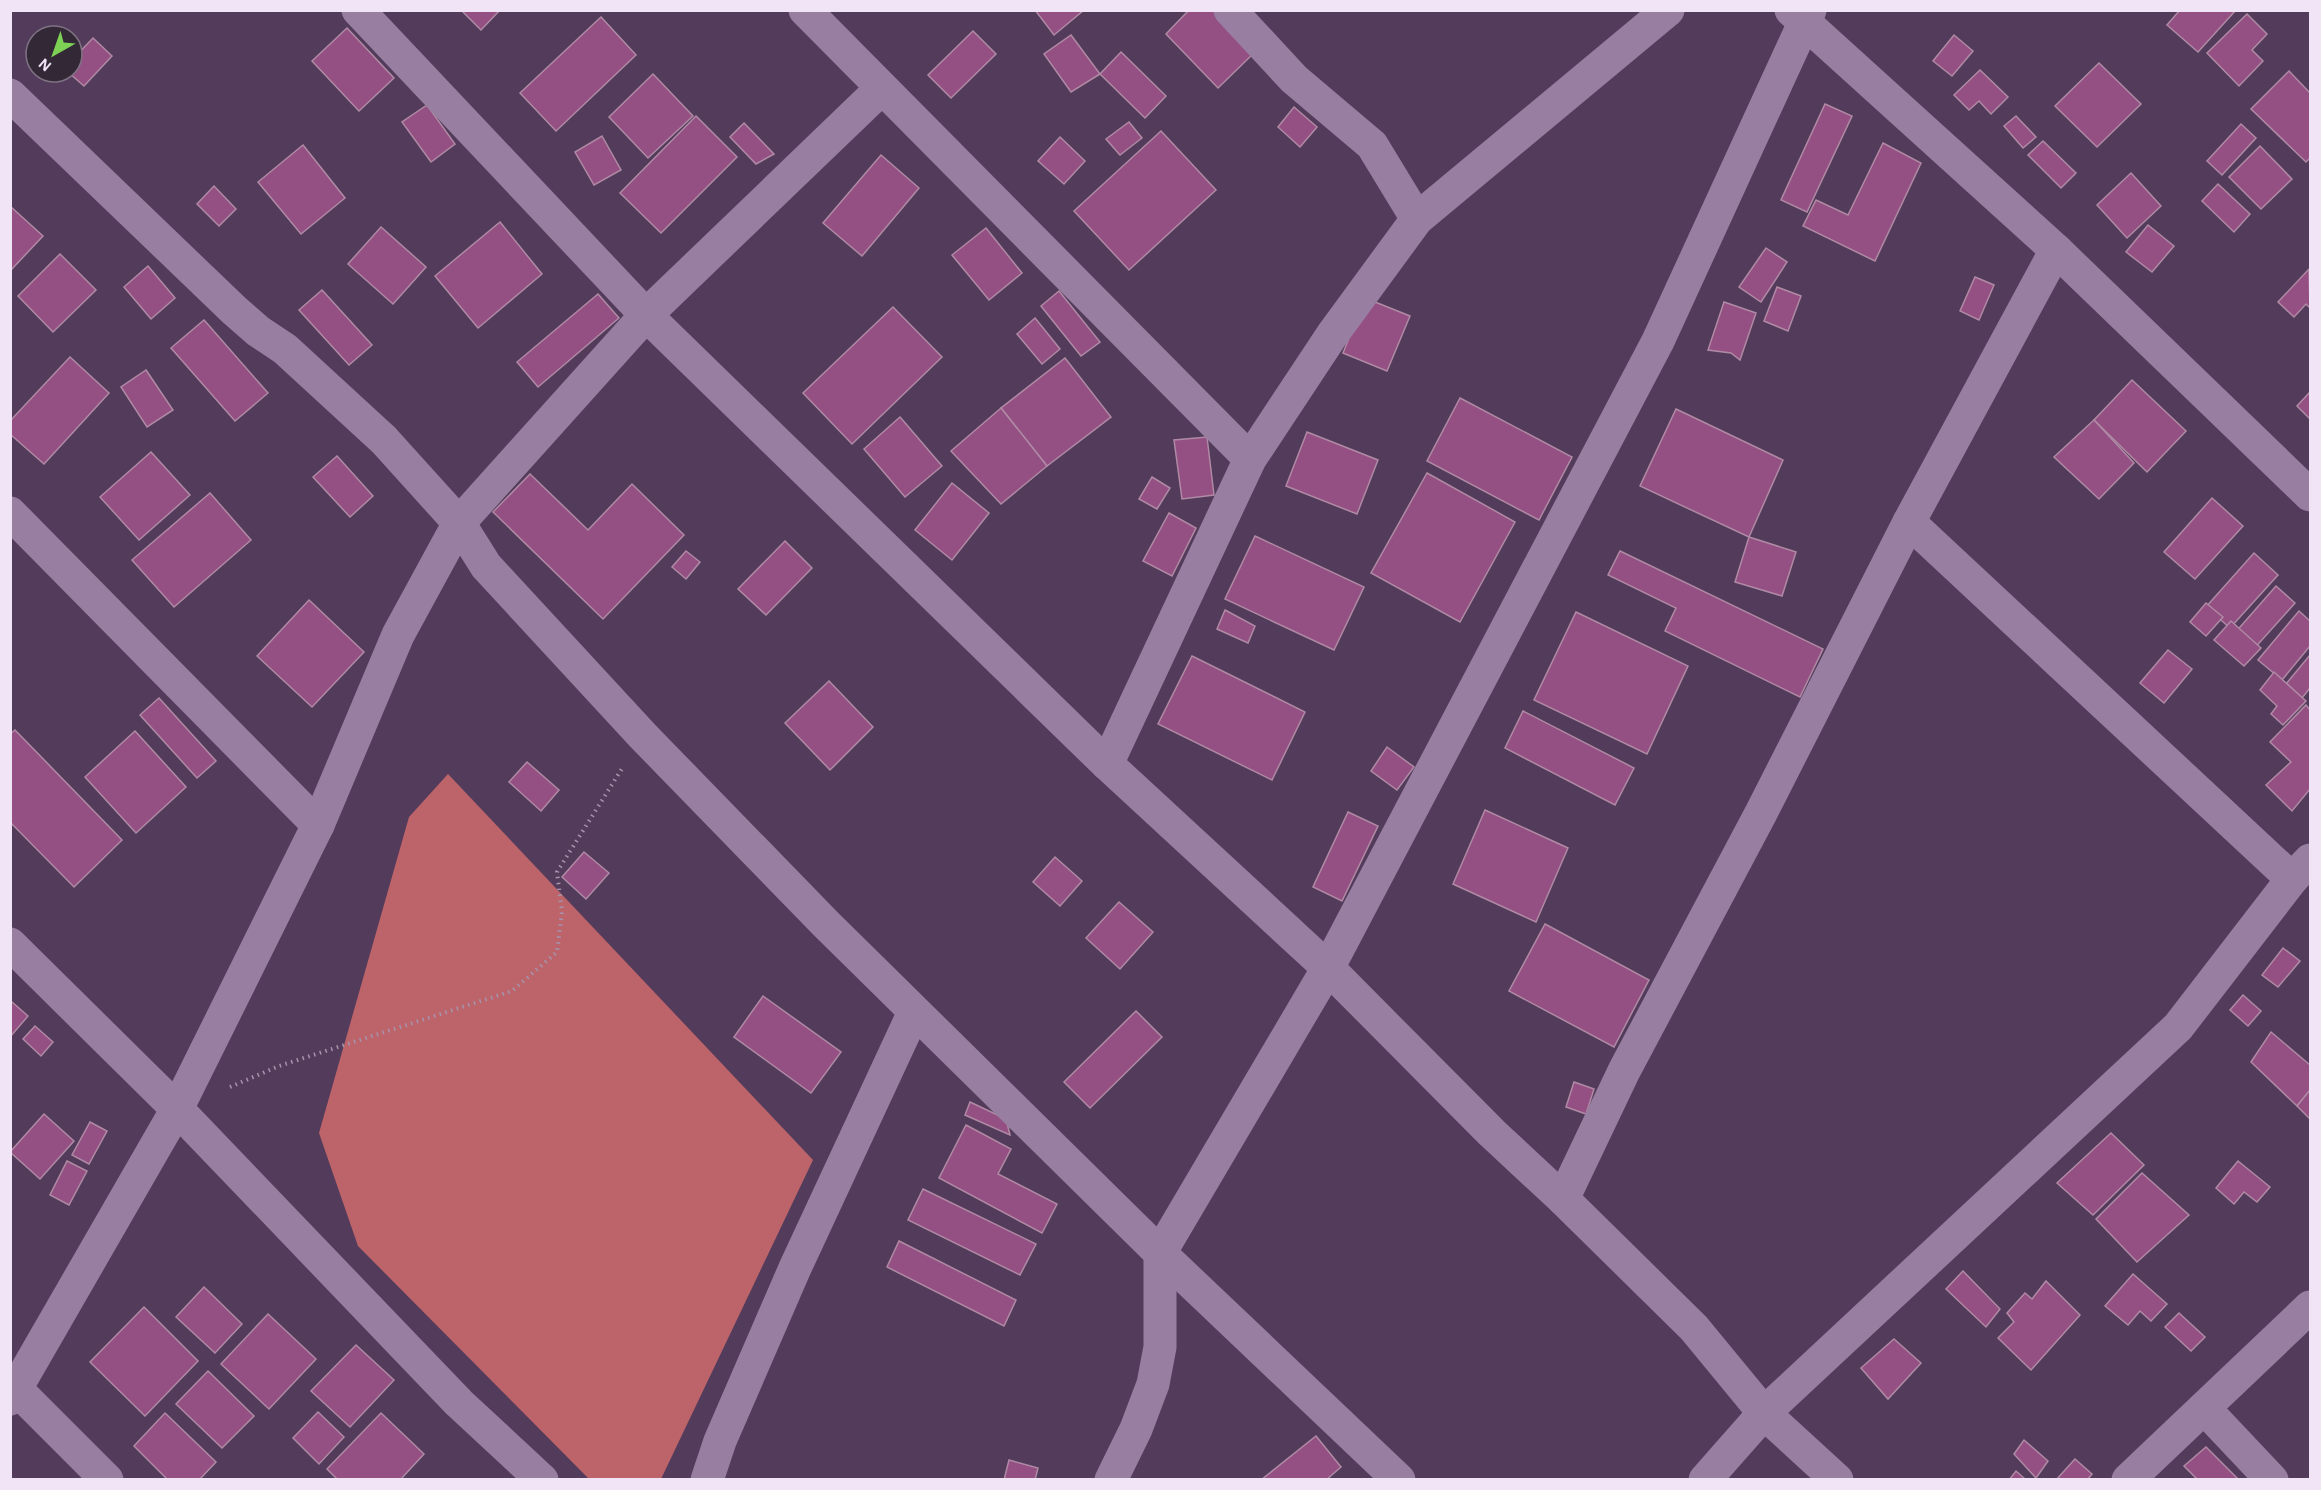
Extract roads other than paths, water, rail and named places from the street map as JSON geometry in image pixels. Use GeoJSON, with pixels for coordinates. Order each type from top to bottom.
{"type":"FeatureCollection","features":[{"type":"Feature","properties":{"kind":"street"},"geometry":{"type":"LineString","coordinates":[[358,10],[646,315],[1107,764],[1328,968],[1492,1134],[1563,1199],[1694,1328],[1764,1413],[1836,1479]]}},
{"type":"Feature","properties":{"kind":"street"},"geometry":{"type":"LineString","coordinates":[[805,10],[1250,459]]}},
{"type":"Feature","properties":{"kind":"street"},"geometry":{"type":"LineString","coordinates":[[1230,10],[1294,79],[1371,145],[1417,219]]}},
{"type":"Feature","properties":{"kind":"street"},"geometry":{"type":"LineString","coordinates":[[1107,764],[1250,459],[1332,335],[1417,219],[1668,10]]}},
{"type":"Feature","properties":{"kind":"street"},"geometry":{"type":"LineString","coordinates":[[1112,1479],[1136,1429],[1153,1384],[1160,1347],[1160,1253],[1328,968],[1658,341],[1802,14],[2056,250],[2310,495]]}},
{"type":"Feature","properties":{"kind":"street"},"geometry":{"type":"LineString","coordinates":[[107,1479],[12,1391],[177,1109],[318,825],[398,635],[459,523],[646,315],[881,89]]}},
{"type":"Feature","properties":{"kind":"street"},"geometry":{"type":"LineString","coordinates":[[10,95],[234,310],[258,331],[285,349],[384,440],[459,523],[486,566],[643,736],[914,1012],[1160,1253],[1399,1479]]}},
{"type":"Feature","properties":{"kind":"street"},"geometry":{"type":"LineString","coordinates":[[1563,1199],[1624,1071],[1761,813],[1909,522],[2056,250]]}},
{"type":"Feature","properties":{"kind":"street"},"geometry":{"type":"LineString","coordinates":[[10,513],[318,825]]}},
{"type":"Feature","properties":{"kind":"street"},"geometry":{"type":"LineString","coordinates":[[1705,1479],[1764,1413],[2178,1027],[2301,870],[1909,522]]}},
{"type":"Feature","properties":{"kind":"street"},"geometry":{"type":"LineString","coordinates":[[10,944],[177,1109],[459,1403],[542,1479]]}},
{"type":"Feature","properties":{"kind":"street"},"geometry":{"type":"LineString","coordinates":[[707,1479],[720,1441],[795,1268],[914,1012]]}},
{"type":"Feature","properties":{"kind":"street"},"geometry":{"type":"LineString","coordinates":[[2128,1479],[2310,1307]]}},
{"type":"Feature","properties":{"kind":"street"},"geometry":{"type":"LineString","coordinates":[[2204,1408],[2272,1479]]}}]}
